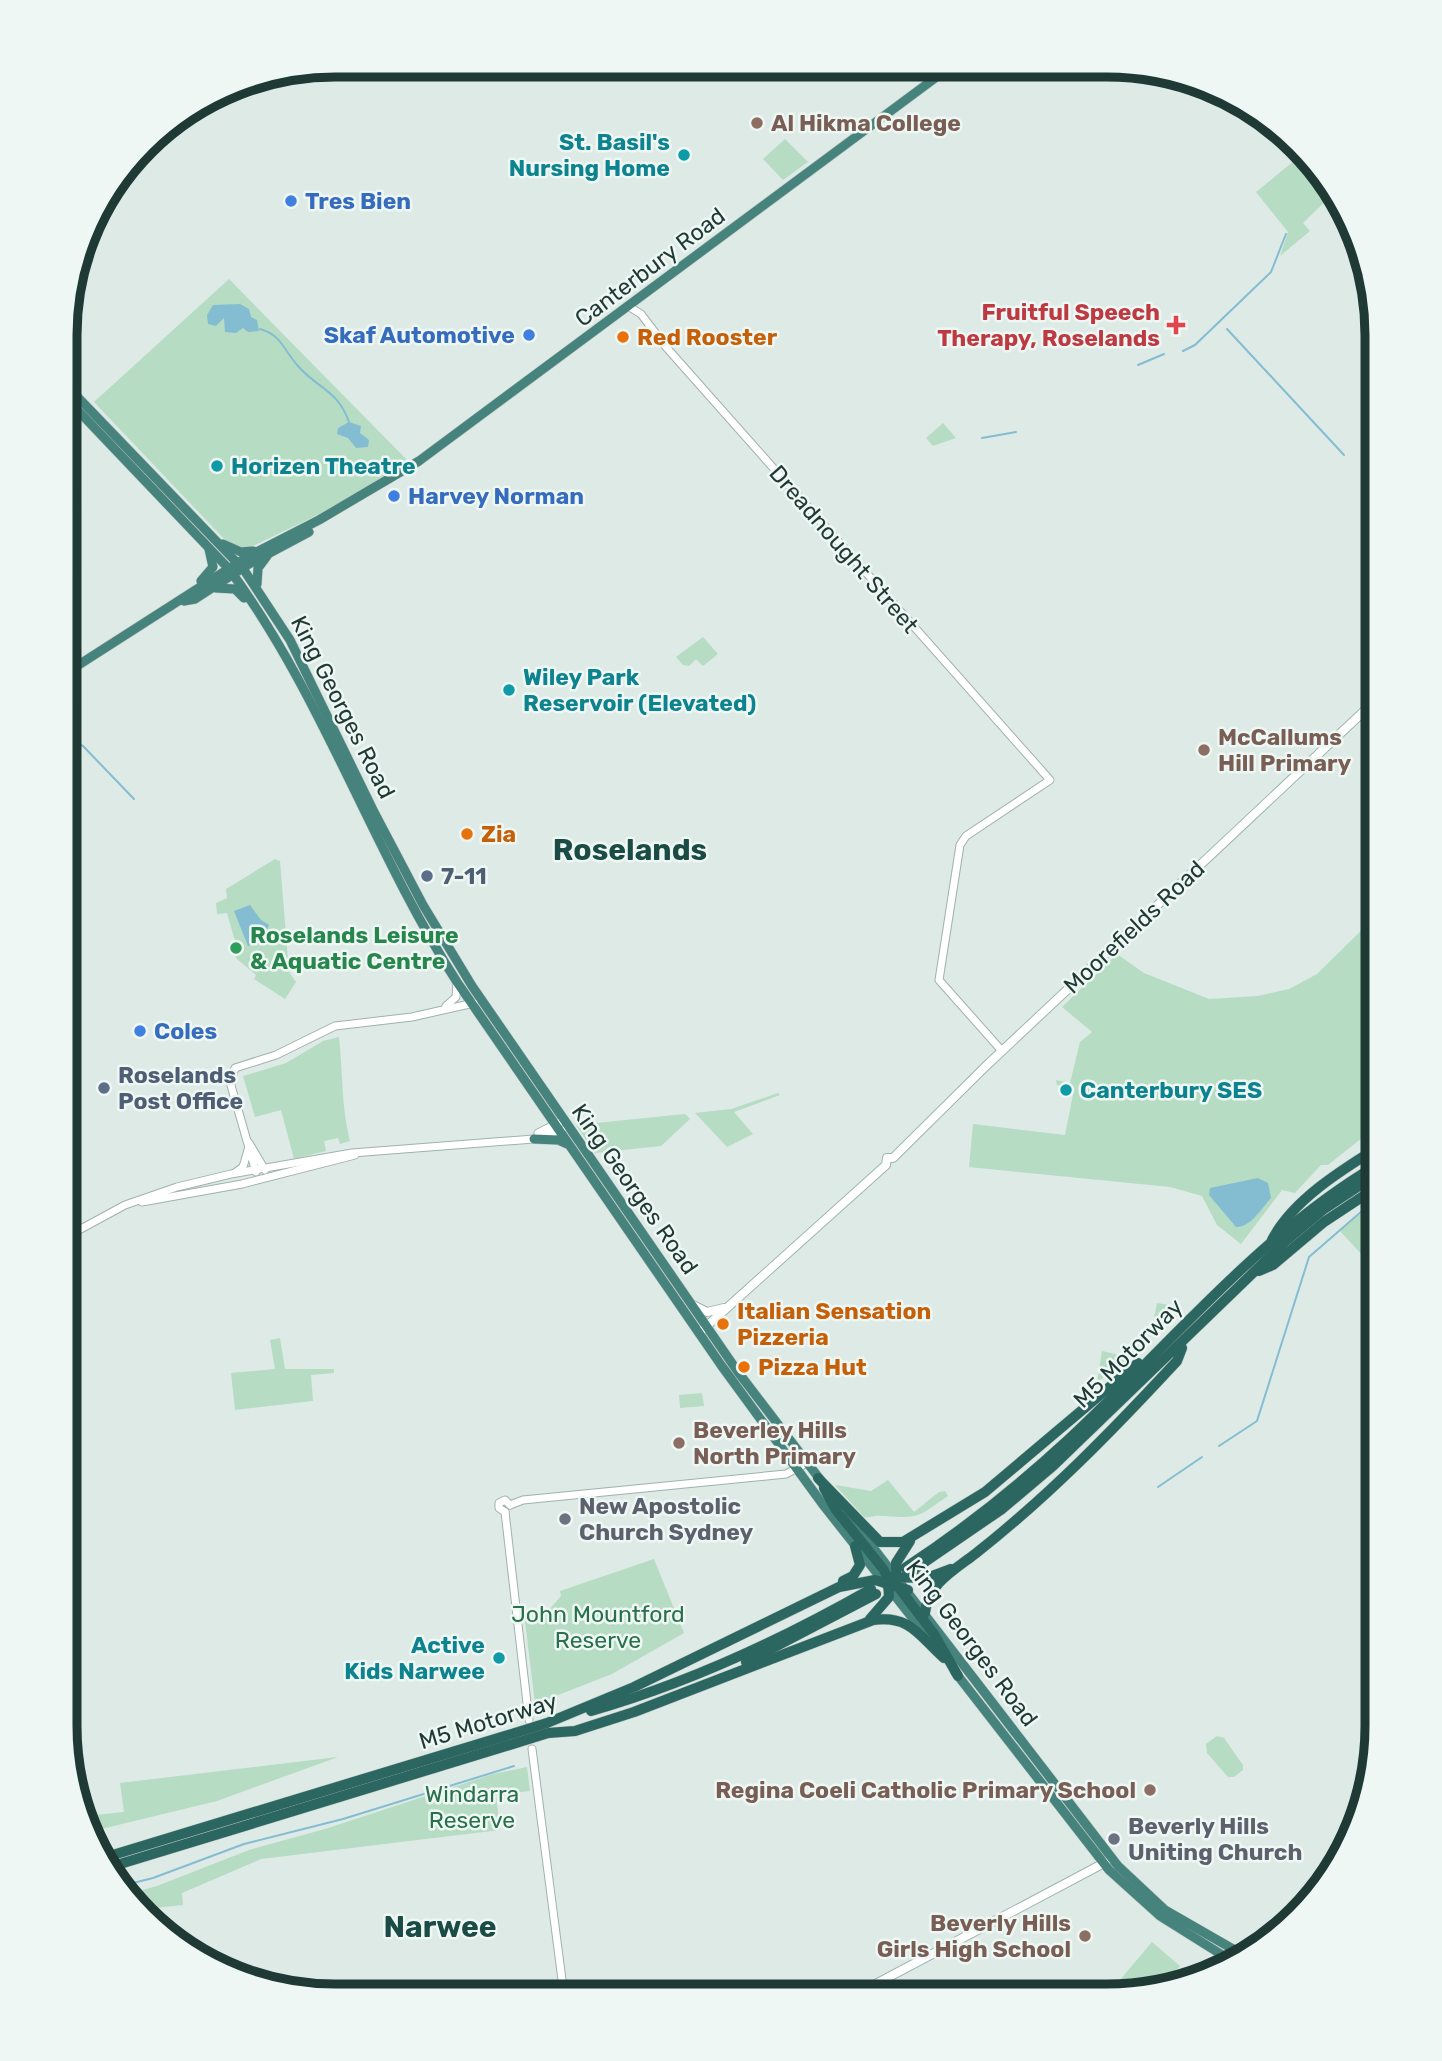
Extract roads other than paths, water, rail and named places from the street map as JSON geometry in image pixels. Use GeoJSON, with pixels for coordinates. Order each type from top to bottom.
{"type":"FeatureCollection","features":[{"type":"Feature","properties":{"kind":"highway","name":"Canterbury Road"},"geometry":{"type":"LineString","coordinates":[[77,666],[263,552],[342,513],[369,492],[419,461],[935,77]]}},
{"type":"Feature","properties":{"kind":"highway","name":"King Georges Road"},"geometry":{"type":"LineString","coordinates":[[77,397],[258,590],[290,640],[423,905],[562,1126],[569,1145],[802,1466],[855,1546],[875,1569]]}},
{"type":"Feature","properties":{"kind":"highway","name":"King Georges Road"},"geometry":{"type":"LineString","coordinates":[[77,409],[213,544]]}},
{"type":"Feature","properties":{"kind":"highway"},"geometry":{"type":"LineString","coordinates":[[182,602],[210,574],[213,567],[213,544],[241,552],[263,552],[256,574],[258,590]]}},
{"type":"Feature","properties":{"kind":"highway","name":"Canterbury Road"},"geometry":{"type":"LineString","coordinates":[[182,602],[195,599],[236,569]]}},
{"type":"Feature","properties":{"kind":"highway","name":"King Georges Road"},"geometry":{"type":"LineString","coordinates":[[236,569],[288,660],[422,924],[457,982],[691,1304],[702,1329]]}},
{"type":"Feature","properties":{"kind":"highway"},"geometry":{"type":"LineString","coordinates":[[212,588],[235,589],[262,616]]}},
{"type":"Feature","properties":{"kind":"highway"},"geometry":{"type":"LineString","coordinates":[[529,1138],[558,1140],[569,1145]]}},
{"type":"Feature","properties":{"kind":"highway"},"geometry":{"type":"LineString","coordinates":[[1272,1241],[1280,1225],[1305,1202],[1365,1157]]}},
{"type":"Feature","properties":{"kind":"highway"},"geometry":{"type":"LineString","coordinates":[[1272,1241],[1315,1198],[1365,1163]]}},
{"type":"Feature","properties":{"kind":"highway","name":"M5 Motorway"},"geometry":{"type":"LineString","coordinates":[[1365,1174],[1272,1241],[1165,1342],[1077,1431],[955,1534],[907,1570],[1002,1509],[1054,1466],[1184,1343],[1266,1260],[1308,1222],[1365,1182]]}},
{"type":"Feature","properties":{"kind":"highway"},"geometry":{"type":"LineString","coordinates":[[1258,1271],[1321,1218],[1365,1188]]}},
{"type":"Feature","properties":{"kind":"highway"},"geometry":{"type":"LineString","coordinates":[[1258,1271],[1273,1265],[1324,1222],[1365,1195]]}},
{"type":"Feature","properties":{"kind":"highway"},"geometry":{"type":"LineString","coordinates":[[818,1478],[880,1542],[896,1544],[916,1536],[985,1492],[1165,1342]]}},
{"type":"Feature","properties":{"kind":"highway"},"geometry":{"type":"LineString","coordinates":[[925,1613],[929,1592],[1022,1516],[1102,1441],[1177,1361],[1184,1343]]}},
{"type":"Feature","properties":{"kind":"highway","name":"King Georges Road"},"geometry":{"type":"LineString","coordinates":[[802,1466],[818,1478]]}},
{"type":"Feature","properties":{"kind":"highway"},"geometry":{"type":"LineString","coordinates":[[818,1478],[836,1510],[934,1634],[958,1676]]}},
{"type":"Feature","properties":{"kind":"highway"},"geometry":{"type":"LineString","coordinates":[[863,1624],[884,1605],[902,1551],[916,1536]]}},
{"type":"Feature","properties":{"kind":"highway"},"geometry":{"type":"LineString","coordinates":[[547,1728],[685,1663],[853,1576],[860,1565],[855,1546]]}},
{"type":"Feature","properties":{"kind":"highway"},"geometry":{"type":"LineString","coordinates":[[783,1612],[855,1582],[926,1578],[961,1564]]}},
{"type":"Feature","properties":{"kind":"highway"},"geometry":{"type":"LineString","coordinates":[[875,1569],[908,1590]]}},
{"type":"Feature","properties":{"kind":"highway","name":"King Georges Road"},"geometry":{"type":"LineString","coordinates":[[892,1580],[944,1658],[1108,1861],[1160,1916],[1223,1956]]}},
{"type":"Feature","properties":{"kind":"highway","name":"King Georges Road"},"geometry":{"type":"LineString","coordinates":[[908,1590],[1108,1861],[1166,1910],[1234,1950]]}},
{"type":"Feature","properties":{"kind":"highway","name":"M5 Motorway"},"geometry":{"type":"LineString","coordinates":[[117,1865],[633,1698],[718,1665],[874,1591]]}},
{"type":"Feature","properties":{"kind":"highway"},"geometry":{"type":"LineString","coordinates":[[547,1728],[575,1731],[634,1712],[863,1624],[883,1619],[906,1622],[944,1658]]}},
{"type":"Feature","properties":{"kind":"highway","name":"M5 Motorway"},"geometry":{"type":"LineString","coordinates":[[112,1855],[515,1738]]}},
{"type":"Feature","properties":{"kind":"main road","name":"Moorefields Road"},"geometry":{"type":"LineString","coordinates":[[702,1329],[890,1161],[1002,1051],[1365,710]]}},
{"type":"Feature","properties":{"kind":"main road"},"geometry":{"type":"LineString","coordinates":[[691,1304],[707,1312],[727,1307]]}},
{"type":"Feature","properties":{"kind":"main road"},"geometry":{"type":"LineString","coordinates":[[876,1984],[1108,1861]]}},
{"type":"Feature","properties":{"kind":"street","name":"Dreadnought Street"},"geometry":{"type":"LineString","coordinates":[[638,299],[641,314]]}},
{"type":"Feature","properties":{"kind":"street","name":"Dreadnought Street"},"geometry":{"type":"LineString","coordinates":[[628,306],[641,314],[666,347],[1050,780],[966,836],[960,845],[939,981],[1002,1051]]}},
{"type":"Feature","properties":{"kind":"street"},"geometry":{"type":"LineString","coordinates":[[439,1009],[456,997],[457,982]]}},
{"type":"Feature","properties":{"kind":"street"},"geometry":{"type":"LineString","coordinates":[[262,1170],[249,1142],[230,1080],[235,1068],[276,1055],[335,1026],[483,1002]]}},
{"type":"Feature","properties":{"kind":"street"},"geometry":{"type":"LineString","coordinates":[[77,1231],[135,1202],[177,1187],[231,1174],[355,1155],[529,1138],[562,1126]]}},
{"type":"Feature","properties":{"kind":"street"},"geometry":{"type":"LineString","coordinates":[[231,1174],[243,1167],[249,1142]]}},
{"type":"Feature","properties":{"kind":"street"},"geometry":{"type":"LineString","coordinates":[[135,1202],[232,1186],[262,1170]]}},
{"type":"Feature","properties":{"kind":"street"},"geometry":{"type":"LineString","coordinates":[[232,1186],[262,1170]]}},
{"type":"Feature","properties":{"kind":"street"},"geometry":{"type":"LineString","coordinates":[[529,1720],[507,1508],[523,1500],[786,1474],[802,1466]]}},
{"type":"Feature","properties":{"kind":"street"},"geometry":{"type":"LineString","coordinates":[[532,1749],[563,1984]]}},
{"type":"Feature","properties":{"kind":"water"},"geometry":{"type":"Polygon","coordinates":[[[240,304],[249,309],[251,317],[257,320],[259,331],[248,332],[243,328],[236,333],[225,332],[224,318],[216,326],[208,324],[207,315],[213,305],[240,304]]]}},
{"type":"Feature","properties":{"kind":"water"},"geometry":{"type":"Polygon","coordinates":[[[349,422],[361,426],[360,433],[369,440],[368,447],[356,448],[348,438],[337,434],[338,428],[349,422]]]}},
{"type":"Feature","properties":{"kind":"water"},"geometry":{"type":"Polygon","coordinates":[[[250,905],[261,920],[269,925],[263,940],[248,946],[234,911],[250,905]]]}},
{"type":"Feature","properties":{"kind":"water"},"geometry":{"type":"Polygon","coordinates":[[[1258,1178],[1268,1183],[1271,1198],[1251,1221],[1236,1227],[1209,1195],[1210,1188],[1258,1178]]]}},
{"type":"Feature","properties":{"kind":"waterway"},"geometry":{"type":"LineString","coordinates":[[1183,351],[1195,345],[1271,272],[1286,234]]}},
{"type":"Feature","properties":{"kind":"waterway"},"geometry":{"type":"LineString","coordinates":[[260,329],[278,339],[305,374],[333,396],[349,422]]}},
{"type":"Feature","properties":{"kind":"waterway"},"geometry":{"type":"LineString","coordinates":[[1227,329],[1344,455]]}},
{"type":"Feature","properties":{"kind":"waterway"},"geometry":{"type":"LineString","coordinates":[[1138,365],[1164,354]]}},
{"type":"Feature","properties":{"kind":"waterway"},"geometry":{"type":"LineString","coordinates":[[982,438],[1016,432]]}},
{"type":"Feature","properties":{"kind":"waterway"},"geometry":{"type":"LineString","coordinates":[[77,743],[83,746],[134,799]]}},
{"type":"Feature","properties":{"kind":"waterway"},"geometry":{"type":"LineString","coordinates":[[1219,1446],[1257,1421],[1309,1257],[1365,1208]]}},
{"type":"Feature","properties":{"kind":"waterway"},"geometry":{"type":"LineString","coordinates":[[1158,1487],[1202,1457]]}},
{"type":"Feature","properties":{"kind":"waterway"},"geometry":{"type":"LineString","coordinates":[[131,1884],[153,1878],[244,1844],[343,1819],[514,1766]]}},
{"type":"Feature","properties":{"kind":"place","name":"Al Hikma College"},"geometry":{"type":"Point","coordinates":[757,123]}},
{"type":"Feature","properties":{"kind":"place","name":"St. Basil's Nursing Home"},"geometry":{"type":"Point","coordinates":[684,155]}},
{"type":"Feature","properties":{"kind":"place","name":"Tres Bien"},"geometry":{"type":"Point","coordinates":[291,201]}},
{"type":"Feature","properties":{"kind":"place","name":"Fruitful Speech Therapy, Roselands"},"geometry":{"type":"Point","coordinates":[1176,325]}},
{"type":"Feature","properties":{"kind":"place","name":"Skaf Automotive"},"geometry":{"type":"Point","coordinates":[529,335]}},
{"type":"Feature","properties":{"kind":"place","name":"Red Rooster"},"geometry":{"type":"Point","coordinates":[623,337]}},
{"type":"Feature","properties":{"kind":"place","name":"Horizen Theatre"},"geometry":{"type":"Point","coordinates":[217,466]}},
{"type":"Feature","properties":{"kind":"place","name":"Harvey Norman"},"geometry":{"type":"Point","coordinates":[394,496]}},
{"type":"Feature","properties":{"kind":"place","name":"Wiley Park Reservoir (Elevated)"},"geometry":{"type":"Point","coordinates":[509,690]}},
{"type":"Feature","properties":{"kind":"place","name":"McCallums Hill Primary"},"geometry":{"type":"Point","coordinates":[1204,750]}},
{"type":"Feature","properties":{"kind":"place","name":"Zia"},"geometry":{"type":"Point","coordinates":[467,834]}},
{"type":"Feature","properties":{"kind":"place","name":"7-11"},"geometry":{"type":"Point","coordinates":[427,876]}},
{"type":"Feature","properties":{"kind":"place","name":"Roselands Leisure & Aquatic Centre"},"geometry":{"type":"Point","coordinates":[236,948]}},
{"type":"Feature","properties":{"kind":"place","name":"Coles"},"geometry":{"type":"Point","coordinates":[140,1031]}},
{"type":"Feature","properties":{"kind":"place","name":"Roselands Post Office"},"geometry":{"type":"Point","coordinates":[104,1088]}},
{"type":"Feature","properties":{"kind":"place","name":"Canterbury SES"},"geometry":{"type":"Point","coordinates":[1066,1090]}},
{"type":"Feature","properties":{"kind":"place","name":"Italian Sensation Pizzeria"},"geometry":{"type":"Point","coordinates":[723,1324]}},
{"type":"Feature","properties":{"kind":"place","name":"Pizza Hut"},"geometry":{"type":"Point","coordinates":[744,1367]}},
{"type":"Feature","properties":{"kind":"place","name":"Beverley Hills North Primary"},"geometry":{"type":"Point","coordinates":[679,1443]}},
{"type":"Feature","properties":{"kind":"place","name":"New Apostolic Church Sydney"},"geometry":{"type":"Point","coordinates":[565,1519]}},
{"type":"Feature","properties":{"kind":"place","name":"Active Kids Narwee"},"geometry":{"type":"Point","coordinates":[499,1658]}},
{"type":"Feature","properties":{"kind":"place","name":"Regina Coeli Catholic Primary School"},"geometry":{"type":"Point","coordinates":[1150,1790]}},
{"type":"Feature","properties":{"kind":"place","name":"Beverly Hills Uniting Church"},"geometry":{"type":"Point","coordinates":[1114,1839]}},
{"type":"Feature","properties":{"kind":"place","name":"Beverly Hills Girls High School"},"geometry":{"type":"Point","coordinates":[1085,1936]}},
{"type":"Feature","properties":{"kind":"district","name":"Roselands"},"geometry":{"type":"Point","coordinates":[630,850]}},
{"type":"Feature","properties":{"kind":"district","name":"Narwee"},"geometry":{"type":"Point","coordinates":[440,1927]}},
{"type":"Feature","properties":{"kind":"park label","name":"John Mountford Reserve"},"geometry":{"type":"Point","coordinates":[598,1627]}},
{"type":"Feature","properties":{"kind":"park label","name":"Windarra Reserve"},"geometry":{"type":"Point","coordinates":[472,1807]}}]}
